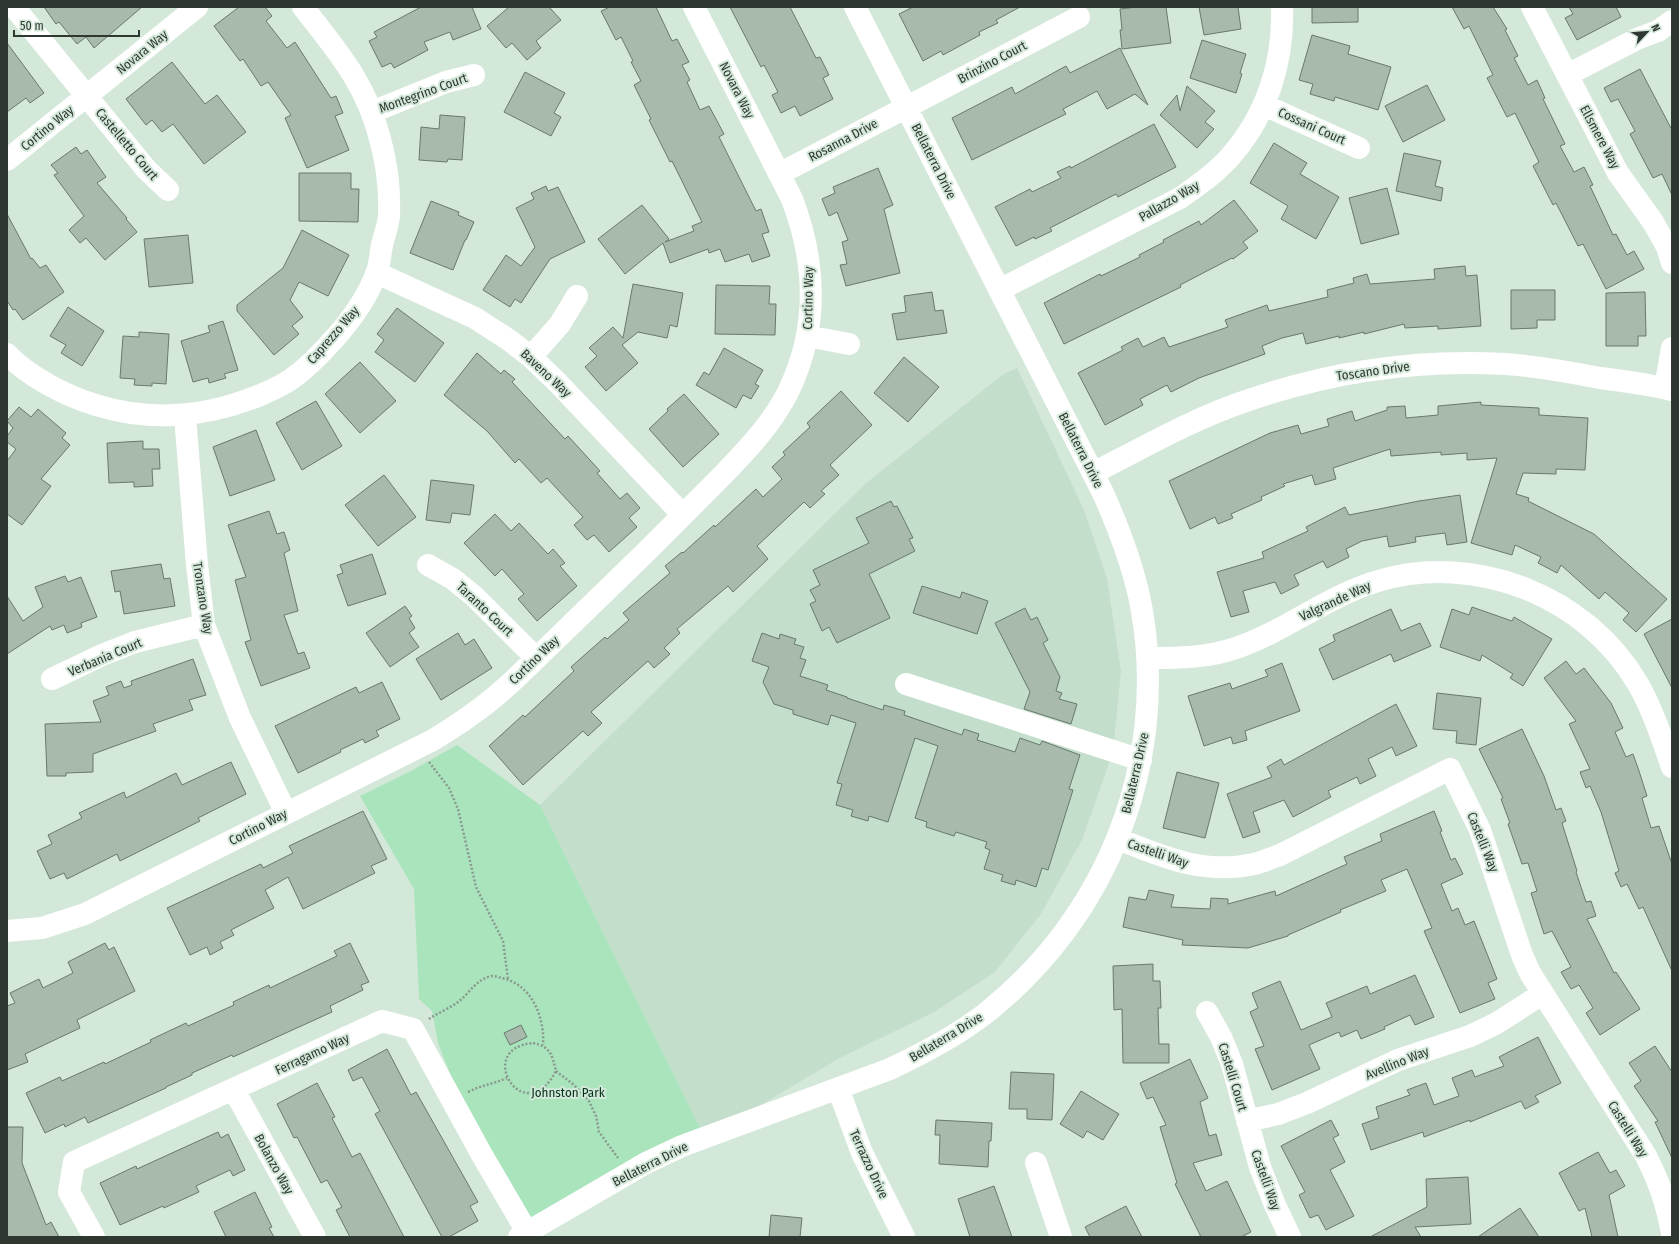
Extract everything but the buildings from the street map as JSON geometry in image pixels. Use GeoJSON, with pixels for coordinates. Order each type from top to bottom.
{"type":"FeatureCollection","features":[{"type":"Feature","properties":{"kind":"street","name":"Castelletto Court"},"geometry":{"type":"LineString","coordinates":[[14,7],[146,169],[168,190]]}},
{"type":"Feature","properties":{"kind":"street","name":"Novara Way"},"geometry":{"type":"LineString","coordinates":[[86,96],[197,7]]}},
{"type":"Feature","properties":{"kind":"street","name":"Caprezzo Way"},"geometry":{"type":"LineString","coordinates":[[10,365],[75,399],[126,413],[185,416],[212,411],[242,402],[267,392],[294,378],[320,354],[345,326],[360,304],[377,273],[389,218],[388,190],[381,140],[372,112],[360,85],[345,61],[303,7]]}},
{"type":"Feature","properties":{"kind":"street","name":"Novara Way"},"geometry":{"type":"LineString","coordinates":[[694,7],[779,174]]}},
{"type":"Feature","properties":{"kind":"street","name":"Bellaterra Drive"},"geometry":{"type":"LineString","coordinates":[[526,1235],[646,1163],[682,1146],[890,1069],[926,1052],[960,1032],[986,1013],[1022,982],[1054,947],[1073,922],[1098,882],[1118,839],[1133,795],[1141,760],[1146,720],[1148,658],[1142,611],[1127,551],[1116,522],[1093,473],[855,7]]}},
{"type":"Feature","properties":{"kind":"street","name":"Pallazzo Way"},"geometry":{"type":"LineString","coordinates":[[1000,290],[1180,198],[1206,180],[1230,158],[1249,132],[1264,105],[1276,74],[1282,41],[1282,7]]}},
{"type":"Feature","properties":{"kind":"street","name":"Ellsmere Way"},"geometry":{"type":"LineString","coordinates":[[1532,7],[1618,173],[1653,222],[1667,247],[1672,263]]}},
{"type":"Feature","properties":{"kind":"street","name":"Brinzino Court"},"geometry":{"type":"LineString","coordinates":[[906,107],[1079,17]]}},
{"type":"Feature","properties":{"kind":"street"},"geometry":{"type":"LineString","coordinates":[[1567,75],[1639,38],[1658,31],[1672,21]]}},
{"type":"Feature","properties":{"kind":"street","name":"Montegrino Court"},"geometry":{"type":"LineString","coordinates":[[372,112],[446,82],[474,75]]}},
{"type":"Feature","properties":{"kind":"street","name":"Cortino Way"},"geometry":{"type":"LineString","coordinates":[[7,160],[86,96]]}},
{"type":"Feature","properties":{"kind":"street","name":"Cossani Court"},"geometry":{"type":"LineString","coordinates":[[1264,105],[1359,148]]}},
{"type":"Feature","properties":{"kind":"street","name":"Rosanna Drive"},"geometry":{"type":"LineString","coordinates":[[779,174],[906,107]]}},
{"type":"Feature","properties":{"kind":"street","name":"Cortino Way"},"geometry":{"type":"LineString","coordinates":[[7,931],[42,928],[85,914],[418,747],[471,716],[495,697],[683,515],[743,454],[766,428],[789,390],[798,369],[807,336],[810,313],[811,278],[808,254],[800,220],[792,199],[779,174]]}},
{"type":"Feature","properties":{"kind":"street","name":"Baveno Way"},"geometry":{"type":"LineString","coordinates":[[377,273],[474,318],[510,340],[558,383],[683,515]]}},
{"type":"Feature","properties":{"kind":"street"},"geometry":{"type":"LineString","coordinates":[[531,358],[560,324],[577,296]]}},
{"type":"Feature","properties":{"kind":"street"},"geometry":{"type":"LineString","coordinates":[[807,336],[849,344]]}},
{"type":"Feature","properties":{"kind":"street"},"geometry":{"type":"LineString","coordinates":[[1668,389],[1672,348]]}},
{"type":"Feature","properties":{"kind":"street","name":"Toscano Drive"},"geometry":{"type":"LineString","coordinates":[[1093,473],[1176,431],[1238,404],[1299,384],[1354,372],[1391,366],[1448,363],[1505,364],[1544,368],[1668,389]]}},
{"type":"Feature","properties":{"kind":"street","name":"Tronzano Way"},"geometry":{"type":"LineString","coordinates":[[185,416],[204,625],[240,718],[286,813]]}},
{"type":"Feature","properties":{"kind":"street","name":"Taranto Court"},"geometry":{"type":"LineString","coordinates":[[428,565],[453,579],[475,597],[536,658]]}},
{"type":"Feature","properties":{"kind":"street","name":"Valgrande Way"},"geometry":{"type":"LineString","coordinates":[[1148,658],[1183,658],[1204,656],[1235,649],[1254,641],[1346,593],[1378,581],[1412,574],[1426,573],[1447,572],[1482,575],[1537,592],[1557,603],[1580,619],[1603,638],[1625,664],[1638,683],[1648,703],[1672,767]]}},
{"type":"Feature","properties":{"kind":"street","name":"Verbania Court"},"geometry":{"type":"LineString","coordinates":[[52,679],[102,655],[136,642],[204,625]]}},
{"type":"Feature","properties":{"kind":"street"},"geometry":{"type":"LineString","coordinates":[[906,684],[1141,760]]}},
{"type":"Feature","properties":{"kind":"street","name":"Castelli Way"},"geometry":{"type":"LineString","coordinates":[[1118,839],[1172,860],[1199,866],[1226,868],[1254,864],[1280,855],[1450,769],[1480,830],[1522,955],[1530,973],[1646,1156],[1669,1203],[1672,1233]]}},
{"type":"Feature","properties":{"kind":"street","name":"Avellino Way"},"geometry":{"type":"LineString","coordinates":[[1247,1121],[1278,1114],[1307,1104],[1398,1060],[1470,1036],[1497,1023],[1542,994]]}},
{"type":"Feature","properties":{"kind":"street","name":"Castelli Court"},"geometry":{"type":"LineString","coordinates":[[1207,1012],[1221,1036],[1232,1064],[1247,1121]]}},
{"type":"Feature","properties":{"kind":"street","name":"Ferragamo Way"},"geometry":{"type":"LineString","coordinates":[[94,1237],[69,1192],[74,1162],[382,1021],[413,1029]]}},
{"type":"Feature","properties":{"kind":"street"},"geometry":{"type":"LineString","coordinates":[[413,1029],[453,1099],[526,1235]]}},
{"type":"Feature","properties":{"kind":"street","name":"Terrazzo Drive"},"geometry":{"type":"LineString","coordinates":[[838,1088],[862,1153],[904,1237]]}},
{"type":"Feature","properties":{"kind":"street","name":"Bolanzo Way"},"geometry":{"type":"LineString","coordinates":[[234,1090],[315,1237]]}},
{"type":"Feature","properties":{"kind":"street","name":"Castelli Way"},"geometry":{"type":"LineString","coordinates":[[1247,1121],[1260,1167],[1290,1237]]}},
{"type":"Feature","properties":{"kind":"street"},"geometry":{"type":"LineString","coordinates":[[1036,1163],[1061,1237]]}},
{"type":"Feature","properties":{"kind":"path"},"geometry":{"type":"LineString","coordinates":[[418,747],[449,788],[458,809],[476,887],[503,941],[508,979]]}},
{"type":"Feature","properties":{"kind":"path"},"geometry":{"type":"LineString","coordinates":[[413,1029],[459,1002],[475,985],[492,976],[508,979],[526,990],[538,1010],[544,1038],[543,1045]]}},
{"type":"Feature","properties":{"kind":"path"},"geometry":{"type":"LineString","coordinates":[[556,1071],[549,1083],[537,1092],[522,1092],[513,1086],[507,1078],[505,1066],[510,1052],[522,1044],[534,1043],[543,1045],[552,1055],[556,1071],[574,1085],[588,1101],[596,1116],[599,1132],[613,1150],[628,1174]]}},
{"type":"Feature","properties":{"kind":"path"},"geometry":{"type":"LineString","coordinates":[[453,1099],[482,1085],[495,1083],[507,1078]]}},
{"type":"Feature","properties":{"kind":"shaded area"},"geometry":{"type":"Polygon","coordinates":[[[1017,368],[1084,510],[1107,578],[1121,671],[1113,752],[1082,840],[1041,914],[995,972],[934,1012],[838,1059],[705,1138],[540,805],[865,484],[1002,375],[1017,368]]]}},
{"type":"Feature","properties":{"kind":"green space","name":"Johnston Park"},"geometry":{"type":"Polygon","coordinates":[[[457,745],[540,805],[705,1138],[527,1232],[482,1155],[438,1043],[432,1011],[419,999],[414,889],[360,796],[411,771],[457,745]]]}}]}
